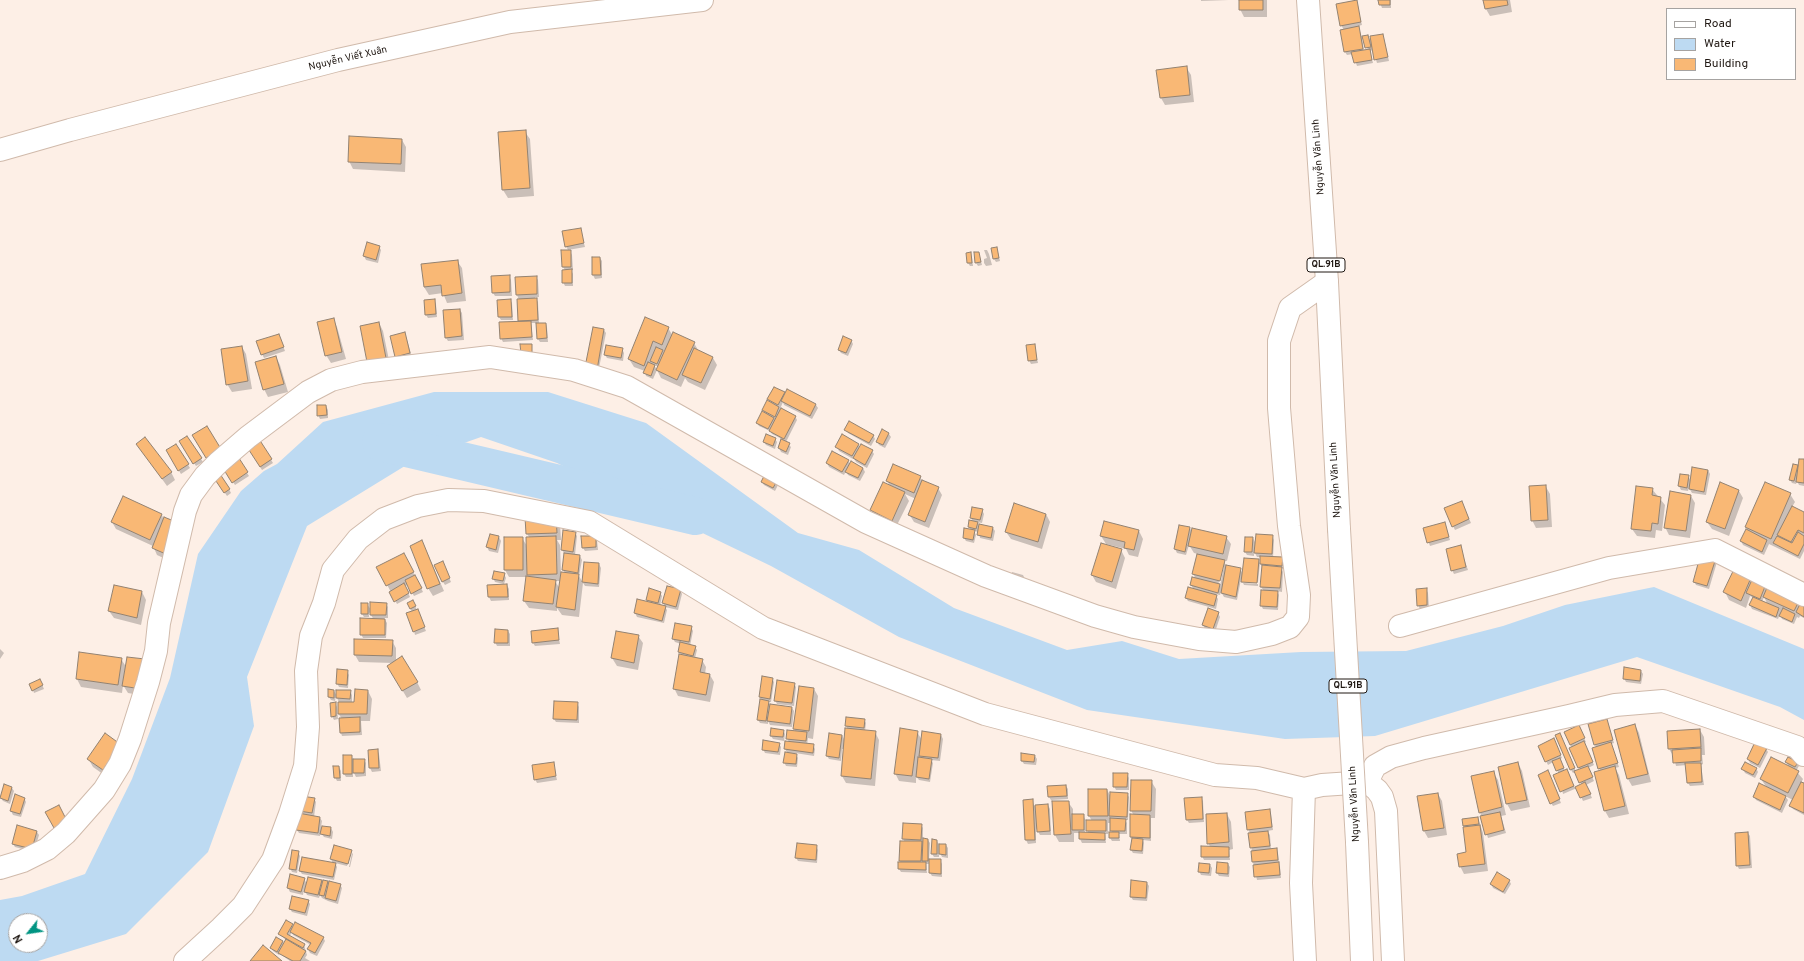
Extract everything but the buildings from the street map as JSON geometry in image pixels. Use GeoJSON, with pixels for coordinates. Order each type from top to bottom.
{"type":"FeatureCollection","features":[{"type":"Feature","properties":{"kind":"main road","name":"Nguyễn Viết Xuân"},"geometry":{"type":"LineString","coordinates":[[0,150],[70,130],[338,60],[502,24],[702,0]]}},
{"type":"Feature","properties":{"kind":"main road","name":"Nguyễn Văn Linh"},"geometry":{"type":"LineString","coordinates":[[1308,0],[1327,282],[1362,961]]}},
{"type":"Feature","properties":{"kind":"main road"},"geometry":{"type":"LineString","coordinates":[[0,868],[22,861],[47,849],[66,833],[104,790],[120,764],[130,739],[156,652],[158,623],[185,511],[191,495],[204,476],[248,437],[308,392],[331,380],[362,372],[490,356],[574,370],[627,387],[866,522],[986,576],[1095,616],[1134,627],[1199,639],[1236,642],[1272,634],[1290,627],[1298,616],[1299,595],[1289,526],[1280,416],[1279,341],[1290,308],[1327,282]]}},
{"type":"Feature","properties":{"kind":"main road"},"geometry":{"type":"LineString","coordinates":[[185,961],[243,906],[273,860],[288,821],[305,766],[308,727],[306,671],[311,636],[324,603],[334,570],[358,539],[384,519],[418,506],[448,500],[484,501],[589,522],[763,628],[985,714],[1215,775],[1257,778],[1284,783],[1304,789],[1322,785],[1367,782],[1377,790],[1382,797],[1386,810],[1393,961]]}},
{"type":"Feature","properties":{"kind":"main road"},"geometry":{"type":"LineString","coordinates":[[1400,626],[1609,568],[1715,550],[1804,595]]}},
{"type":"Feature","properties":{"kind":"main road"},"geometry":{"type":"LineString","coordinates":[[1367,782],[1376,766],[1390,757],[1404,753],[1615,705],[1662,701],[1797,747],[1804,755]]}},
{"type":"Feature","properties":{"kind":"main road"},"geometry":{"type":"LineString","coordinates":[[1304,789],[1301,883],[1305,961]]}},
{"type":"Feature","properties":{"kind":"water"},"geometry":{"type":"Polygon","coordinates":[[[434,392],[548,392],[646,423],[798,533],[859,550],[954,608],[1067,650],[1122,641],[1179,659],[1301,652],[1406,651],[1503,626],[1565,605],[1654,587],[1804,649],[1804,720],[1780,707],[1637,657],[1375,736],[1285,739],[1087,710],[899,637],[771,566],[557,463],[481,437],[413,461],[307,526],[247,677],[254,726],[208,852],[126,934],[38,961],[0,961],[0,900],[22,896],[85,874],[132,779],[170,678],[198,554],[241,491],[264,471],[277,464],[323,422],[434,392]]]}},
{"type":"Feature","properties":{"kind":"waterway"},"geometry":{"type":"LineString","coordinates":[[381,442],[695,516]]}}]}
